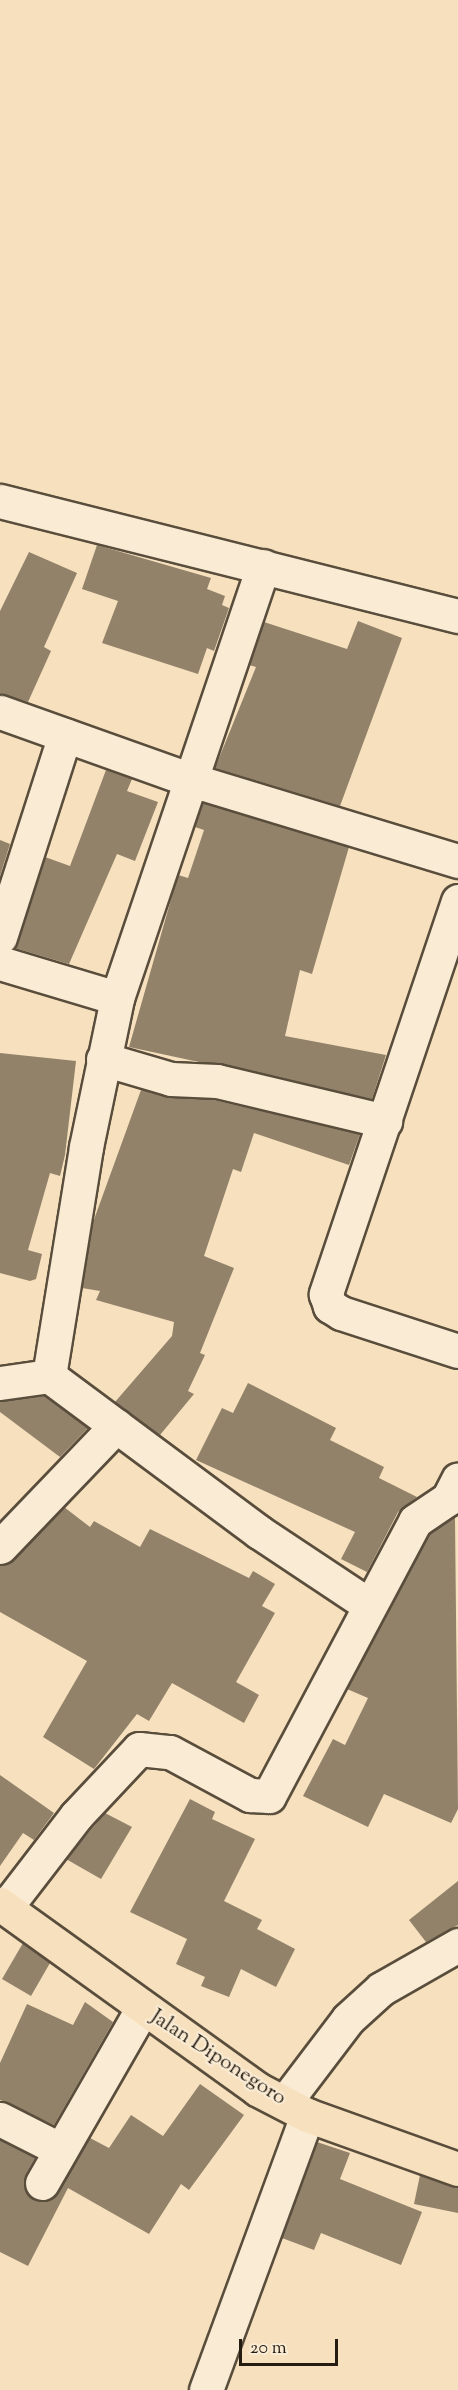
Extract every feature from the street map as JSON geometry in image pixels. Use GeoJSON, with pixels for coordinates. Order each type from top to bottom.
{"type":"FeatureCollection","features":[{"type":"Feature","properties":{"kind":"main road","name":"Jalan Diponegoro"},"geometry":{"type":"LineString","coordinates":[[3,1906],[142,2009],[296,2109],[458,2169]]}},
{"type":"Feature","properties":{"kind":"street"},"geometry":{"type":"LineString","coordinates":[[0,501],[458,616]]}},
{"type":"Feature","properties":{"kind":"street"},"geometry":{"type":"LineString","coordinates":[[49,1376],[103,1059],[117,998],[188,779],[263,566]]}},
{"type":"Feature","properties":{"kind":"street"},"geometry":{"type":"LineString","coordinates":[[0,712],[188,779],[458,861]]}},
{"type":"Feature","properties":{"kind":"street"},"geometry":{"type":"LineString","coordinates":[[0,937],[65,735]]}},
{"type":"Feature","properties":{"kind":"street"},"geometry":{"type":"LineString","coordinates":[[458,901],[326,1294],[330,1306],[458,1351]]}},
{"type":"Feature","properties":{"kind":"street"},"geometry":{"type":"LineString","coordinates":[[0,963],[117,998]]}},
{"type":"Feature","properties":{"kind":"street"},"geometry":{"type":"LineString","coordinates":[[103,1059],[171,1079],[217,1081],[385,1121]]}},
{"type":"Feature","properties":{"kind":"street"},"geometry":{"type":"LineString","coordinates":[[0,1383],[49,1376],[369,1605]]}},
{"type":"Feature","properties":{"kind":"street"},"geometry":{"type":"LineString","coordinates":[[0,1547],[116,1426]]}},
{"type":"Feature","properties":{"kind":"street"},"geometry":{"type":"LineString","coordinates":[[3,1906],[76,1816],[139,1749],[170,1752],[250,1795],[269,1796],[415,1521],[448,1499],[458,1479]]}},
{"type":"Feature","properties":{"kind":"street"},"geometry":{"type":"LineString","coordinates":[[206,2390],[296,2109],[348,2019],[373,1996],[458,1945]]}},
{"type":"Feature","properties":{"kind":"street"},"geometry":{"type":"LineString","coordinates":[[42,2183],[142,2009]]}},
{"type":"Feature","properties":{"kind":"street"},"geometry":{"type":"LineString","coordinates":[[0,2119],[61,2150]]}},
{"type":"Feature","properties":{"kind":"building"},"geometry":{"type":"Polygon","coordinates":[[[97,545],[211,578],[207,589],[225,596],[222,605],[229,608],[214,651],[207,648],[198,674],[102,643],[118,601],[82,589],[97,545]]]}},
{"type":"Feature","properties":{"kind":"building"},"geometry":{"type":"Polygon","coordinates":[[[29,552],[77,573],[44,647],[51,651],[28,702],[0,694],[0,611],[29,552]]]}},
{"type":"Feature","properties":{"kind":"building"},"geometry":{"type":"Polygon","coordinates":[[[358,621],[402,638],[340,806],[215,768],[256,667],[249,665],[264,622],[347,649],[358,621]]]}},
{"type":"Feature","properties":{"kind":"building"},"geometry":{"type":"Polygon","coordinates":[[[106,770],[132,779],[127,791],[158,802],[135,861],[117,854],[69,964],[15,948],[45,857],[70,866],[106,770]]]}},
{"type":"Feature","properties":{"kind":"building"},"geometry":{"type":"Polygon","coordinates":[[[203,803],[349,847],[312,974],[300,970],[285,1036],[386,1055],[372,1099],[129,1047],[178,875],[188,878],[204,830],[195,827],[203,803]]]}},
{"type":"Feature","properties":{"kind":"building"},"geometry":{"type":"Polygon","coordinates":[[[0,840],[10,844],[0,876],[0,840]]]}},
{"type":"Feature","properties":{"kind":"building"},"geometry":{"type":"Polygon","coordinates":[[[0,1053],[76,1061],[65,1155],[60,1176],[50,1173],[28,1250],[42,1254],[36,1279],[30,1281],[0,1273],[0,1053]]]}},
{"type":"Feature","properties":{"kind":"building"},"geometry":{"type":"Polygon","coordinates":[[[141,1090],[214,1100],[360,1134],[349,1165],[254,1133],[241,1172],[233,1169],[204,1256],[234,1268],[200,1353],[205,1355],[188,1391],[194,1394],[160,1435],[115,1402],[172,1336],[174,1322],[96,1300],[100,1291],[82,1288],[92,1225],[141,1090]]]}},
{"type":"Feature","properties":{"kind":"building"},"geometry":{"type":"Polygon","coordinates":[[[248,1383],[336,1428],[330,1440],[384,1467],[379,1478],[417,1497],[398,1512],[367,1572],[341,1559],[355,1532],[196,1460],[222,1408],[233,1413],[248,1383]]]}},
{"type":"Feature","properties":{"kind":"building"},"geometry":{"type":"Polygon","coordinates":[[[44,1396],[88,1428],[60,1457],[0,1412],[0,1401],[44,1396]]]}},
{"type":"Feature","properties":{"kind":"building"},"geometry":{"type":"Polygon","coordinates":[[[64,1507],[90,1527],[94,1521],[140,1547],[150,1529],[249,1578],[253,1571],[275,1584],[262,1606],[275,1613],[236,1682],[259,1695],[244,1723],[172,1683],[149,1721],[137,1714],[94,1769],[43,1737],[87,1661],[0,1612],[0,1565],[14,1560],[64,1507]]]}},
{"type":"Feature","properties":{"kind":"building"},"geometry":{"type":"Polygon","coordinates":[[[455,1517],[458,1809],[451,1823],[384,1794],[368,1827],[303,1796],[333,1739],[345,1745],[368,1698],[347,1689],[429,1534],[455,1517]]]}},
{"type":"Feature","properties":{"kind":"building"},"geometry":{"type":"Polygon","coordinates":[[[0,1775],[54,1813],[34,1840],[23,1833],[0,1866],[0,1775]]]}},
{"type":"Feature","properties":{"kind":"building"},"geometry":{"type":"Polygon","coordinates":[[[190,1799],[215,1812],[212,1819],[255,1839],[224,1901],[262,1920],[257,1929],[295,1949],[276,1987],[241,1969],[229,1997],[201,1986],[205,1977],[176,1964],[187,1939],[130,1912],[190,1799]]]}},
{"type":"Feature","properties":{"kind":"building"},"geometry":{"type":"Polygon","coordinates":[[[105,1813],[132,1827],[101,1879],[66,1859],[105,1813]]]}},
{"type":"Feature","properties":{"kind":"building"},"geometry":{"type":"Polygon","coordinates":[[[458,1881],[458,1925],[426,1942],[409,1920],[458,1881]]]}},
{"type":"Feature","properties":{"kind":"building"},"geometry":{"type":"Polygon","coordinates":[[[23,1943],[50,1963],[31,1996],[2,1979],[23,1943]]]}},
{"type":"Feature","properties":{"kind":"building"},"geometry":{"type":"Polygon","coordinates":[[[85,2002],[113,2022],[54,2125],[0,2100],[0,2063],[27,2004],[73,2025],[85,2002]]]}},
{"type":"Feature","properties":{"kind":"building"},"geometry":{"type":"Polygon","coordinates":[[[200,2084],[244,2115],[189,2190],[181,2184],[149,2234],[68,2188],[28,2266],[0,2252],[0,2140],[35,2158],[26,2174],[26,2192],[33,2199],[51,2199],[90,2138],[109,2148],[131,2115],[163,2136],[200,2084]]]}},
{"type":"Feature","properties":{"kind":"building"},"geometry":{"type":"Polygon","coordinates":[[[317,2142],[350,2153],[340,2179],[422,2212],[401,2265],[321,2233],[314,2250],[282,2238],[317,2142]]]}},
{"type":"Feature","properties":{"kind":"building"},"geometry":{"type":"Polygon","coordinates":[[[420,2175],[458,2187],[458,2213],[414,2204],[420,2175]]]}}]}
